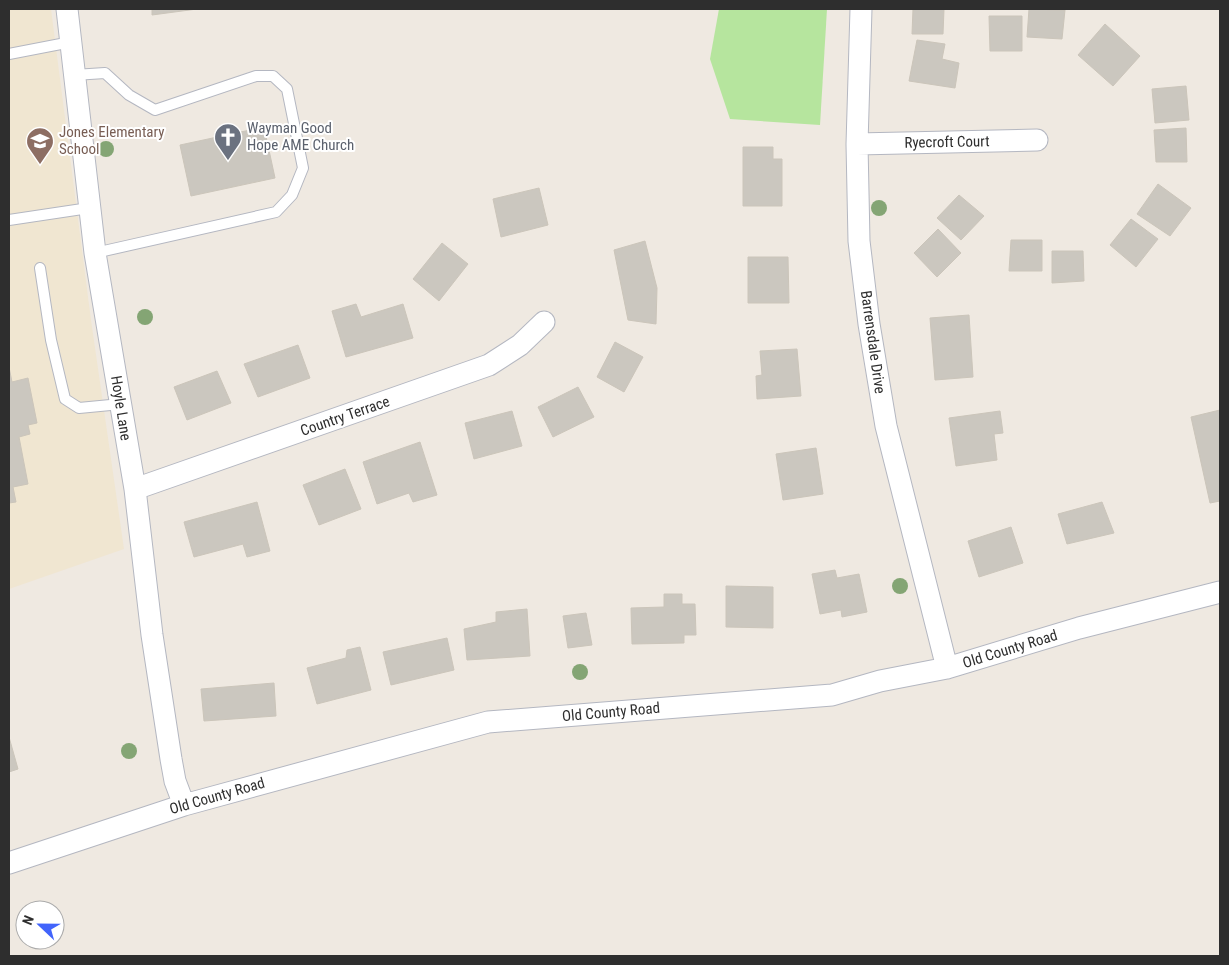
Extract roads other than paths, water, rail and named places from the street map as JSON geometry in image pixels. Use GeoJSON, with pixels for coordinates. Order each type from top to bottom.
{"type":"FeatureCollection","features":[{"type":"Feature","properties":{"kind":"street","name":"Hoyle Lane"},"geometry":{"type":"LineString","coordinates":[[67,9],[95,253],[135,489],[152,635],[171,759],[175,781],[184,805]]}},
{"type":"Feature","properties":{"kind":"street","name":"Barrensdale Drive"},"geometry":{"type":"LineString","coordinates":[[861,9],[856,144],[860,241],[869,324],[886,426],[947,668]]}},
{"type":"Feature","properties":{"kind":"street","name":"Ryecroft Court"},"geometry":{"type":"LineString","coordinates":[[856,144],[1037,140]]}},
{"type":"Feature","properties":{"kind":"street","name":"Country Terrace"},"geometry":{"type":"LineString","coordinates":[[135,489],[489,365],[520,344],[544,322]]}},
{"type":"Feature","properties":{"kind":"street","name":"Old County Road"},"geometry":{"type":"LineString","coordinates":[[9,863],[184,805],[488,722],[832,695],[880,681],[947,668],[1079,628],[1220,592]]}},
{"type":"Feature","properties":{"kind":"lane"},"geometry":{"type":"LineString","coordinates":[[9,54],[71,42]]}},
{"type":"Feature","properties":{"kind":"lane"},"geometry":{"type":"LineString","coordinates":[[74,75],[105,73],[129,95],[155,110],[256,76],[273,76],[287,89],[303,168],[292,196],[276,212],[95,253]]}},
{"type":"Feature","properties":{"kind":"lane"},"geometry":{"type":"LineString","coordinates":[[9,220],[89,208]]}},
{"type":"Feature","properties":{"kind":"lane"},"geometry":{"type":"LineString","coordinates":[[40,268],[51,340],[64,399],[79,408],[121,404]]}},
{"type":"Feature","properties":{"kind":"place","name":"Wayman Good Hope AME Church"},"geometry":{"type":"Point","coordinates":[228,161]}},
{"type":"Feature","properties":{"kind":"place","name":"Jones Elementary School"},"geometry":{"type":"Point","coordinates":[40,165]}}]}
